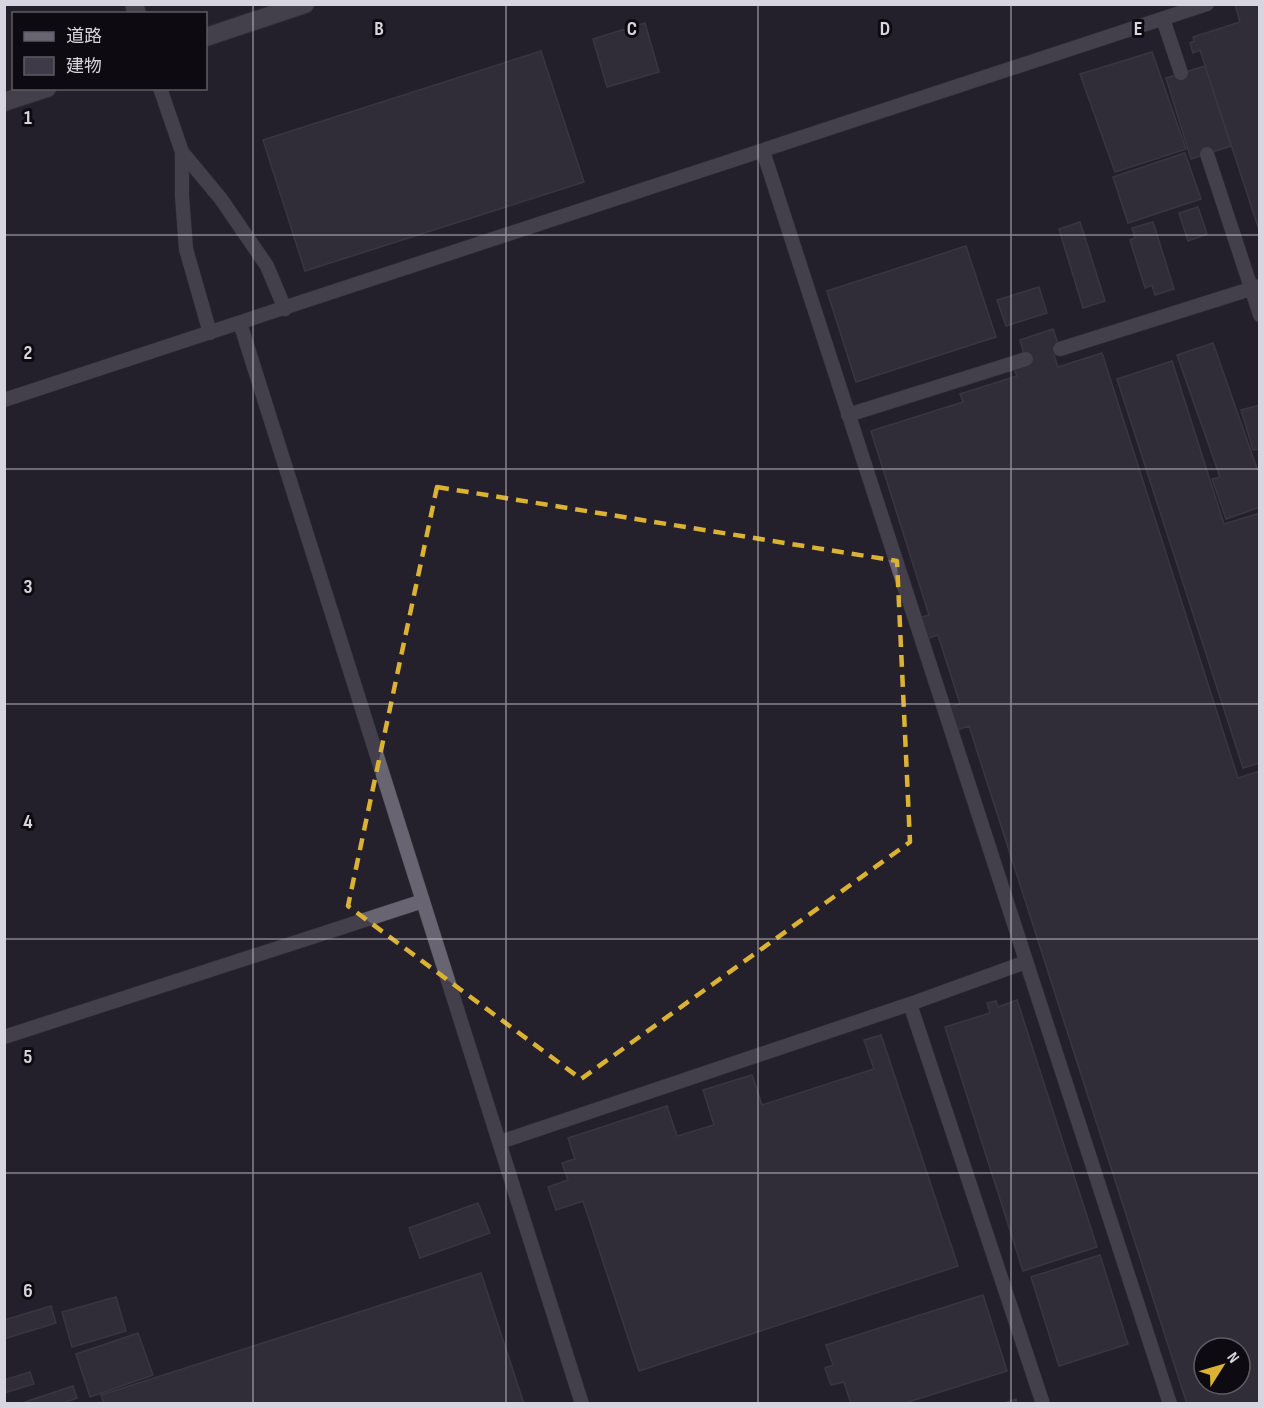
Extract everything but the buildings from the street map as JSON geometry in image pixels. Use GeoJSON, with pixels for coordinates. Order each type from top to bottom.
{"type":"FeatureCollection","features":[{"type":"Feature","properties":{"kind":"street"},"geometry":{"type":"LineString","coordinates":[[207,37],[305,4]]}},
{"type":"Feature","properties":{"kind":"street"},"geometry":{"type":"LineString","coordinates":[[4,102],[41,90]]}},
{"type":"Feature","properties":{"kind":"lane"},"geometry":{"type":"LineString","coordinates":[[4,400],[1207,4]]}},
{"type":"Feature","properties":{"kind":"lane"},"geometry":{"type":"LineString","coordinates":[[1163,19],[1181,73]]}},
{"type":"Feature","properties":{"kind":"lane"},"geometry":{"type":"LineString","coordinates":[[161,90],[182,152],[182,196],[186,249],[210,333]]}},
{"type":"Feature","properties":{"kind":"lane"},"geometry":{"type":"LineString","coordinates":[[763,151],[1170,1404]]}},
{"type":"Feature","properties":{"kind":"lane"},"geometry":{"type":"LineString","coordinates":[[182,152],[221,199],[267,266],[285,309]]}},
{"type":"Feature","properties":{"kind":"lane"},"geometry":{"type":"LineString","coordinates":[[1207,154],[1255,288],[1260,315]]}},
{"type":"Feature","properties":{"kind":"lane"},"geometry":{"type":"LineString","coordinates":[[1060,349],[1255,288]]}},
{"type":"Feature","properties":{"kind":"lane"},"geometry":{"type":"LineString","coordinates":[[240,323],[582,1404]]}},
{"type":"Feature","properties":{"kind":"lane"},"geometry":{"type":"LineString","coordinates":[[848,415],[1026,359]]}},
{"type":"Feature","properties":{"kind":"lane"},"geometry":{"type":"LineString","coordinates":[[4,1037],[423,901]]}},
{"type":"Feature","properties":{"kind":"lane"},"geometry":{"type":"LineString","coordinates":[[500,1142],[910,1004],[1026,962]]}},
{"type":"Feature","properties":{"kind":"lane"},"geometry":{"type":"LineString","coordinates":[[910,1004],[1042,1404]]}},
{"type":"Feature","properties":{"kind":"highlighted area"},"geometry":{"type":"Polygon","coordinates":[[[437,487],[897,561],[910,842],[581,1079],[348,906],[437,487]]]}}]}
